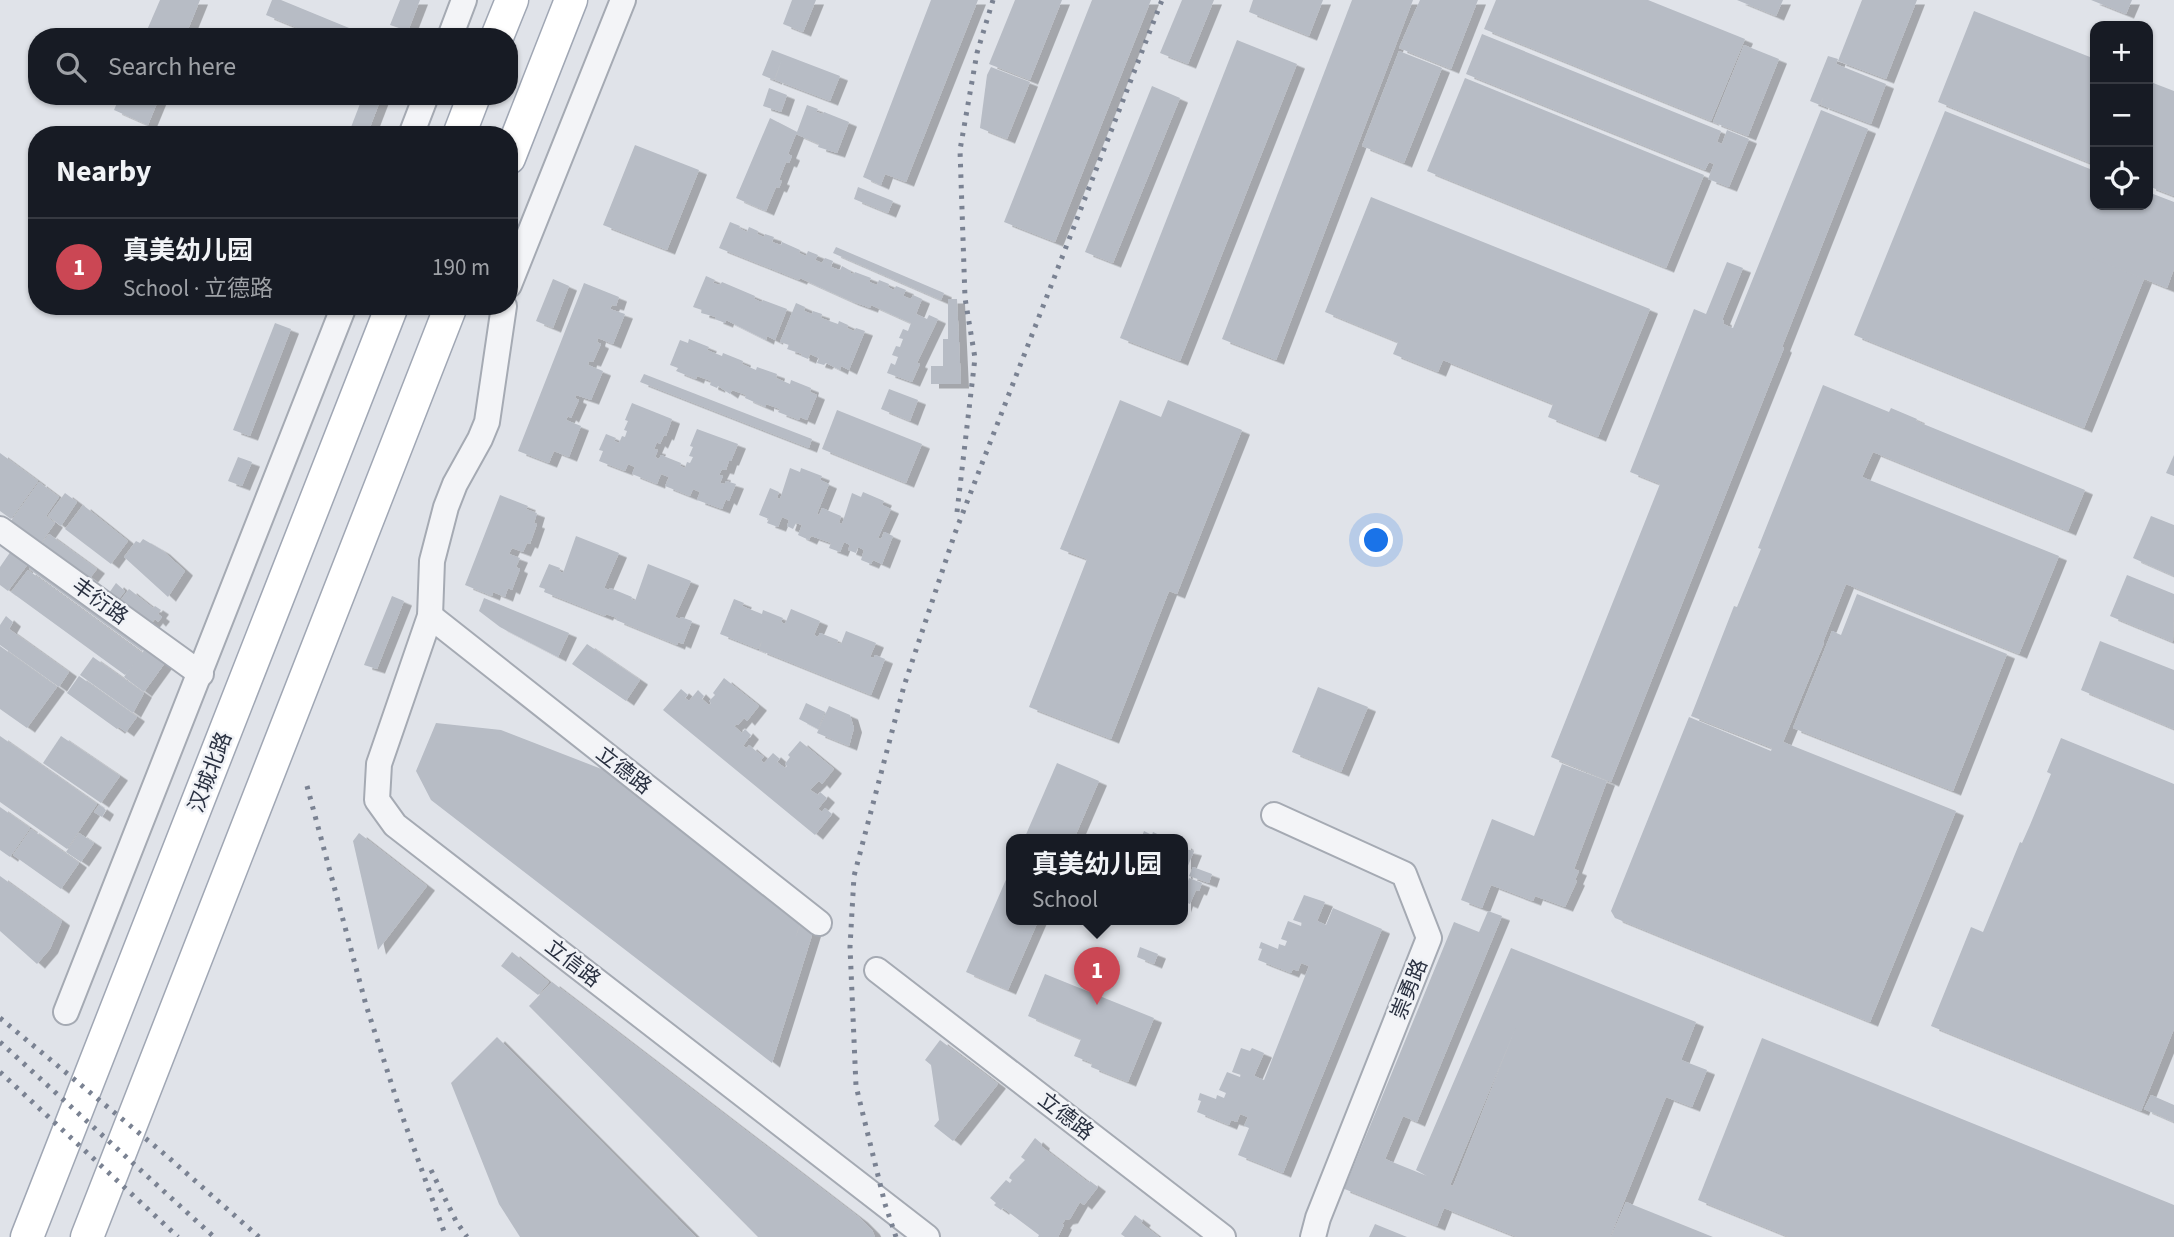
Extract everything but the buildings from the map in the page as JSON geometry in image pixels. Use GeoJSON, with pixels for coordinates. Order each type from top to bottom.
{"type":"FeatureCollection","features":[{"type":"Feature","properties":{"kind":"main road"},"geometry":{"type":"LineString","coordinates":[[501,28],[512,0]]}},
{"type":"Feature","properties":{"kind":"main road"},"geometry":{"type":"LineString","coordinates":[[518,135],[571,0]]}},
{"type":"Feature","properties":{"kind":"main road"},"geometry":{"type":"LineString","coordinates":[[462,126],[471,105]]}},
{"type":"Feature","properties":{"kind":"main road","name":"汉城北路"},"geometry":{"type":"LineString","coordinates":[[27,1237],[388,315]]}},
{"type":"Feature","properties":{"kind":"main road"},"geometry":{"type":"LineString","coordinates":[[87,1237],[447,315]]}},
{"type":"Feature","properties":{"kind":"street"},"geometry":{"type":"LineString","coordinates":[[453,28],[464,0]]}},
{"type":"Feature","properties":{"kind":"street"},"geometry":{"type":"LineString","coordinates":[[518,262],[623,0]]}},
{"type":"Feature","properties":{"kind":"street"},"geometry":{"type":"LineString","coordinates":[[414,126],[423,105]]}},
{"type":"Feature","properties":{"kind":"street"},"geometry":{"type":"LineString","coordinates":[[66,1012],[341,315]]}},
{"type":"Feature","properties":{"kind":"street","name":"立信路"},"geometry":{"type":"LineString","coordinates":[[503,315],[487,422],[455,484],[439,531],[432,561],[430,616],[379,764],[377,800],[395,825],[928,1237]]}},
{"type":"Feature","properties":{"kind":"street","name":"丰衍路"},"geometry":{"type":"LineString","coordinates":[[0,529],[201,674]]}},
{"type":"Feature","properties":{"kind":"street","name":"立德路"},"geometry":{"type":"LineString","coordinates":[[430,616],[819,923]]}},
{"type":"Feature","properties":{"kind":"street","name":"崇勇路"},"geometry":{"type":"LineString","coordinates":[[1274,815],[1404,874],[1429,938],[1318,1218],[1313,1237]]}},
{"type":"Feature","properties":{"kind":"street","name":"立德路"},"geometry":{"type":"LineString","coordinates":[[877,970],[1223,1237]]}},
{"type":"Feature","properties":{"kind":"railway"},"geometry":{"type":"LineString","coordinates":[[957,512],[975,358],[965,298],[960,150],[977,53],[993,0]]}},
{"type":"Feature","properties":{"kind":"railway"},"geometry":{"type":"LineString","coordinates":[[896,1237],[885,1204],[856,1086],[850,947],[854,876],[904,686],[955,533],[1162,0]]}},
{"type":"Feature","properties":{"kind":"railway"},"geometry":{"type":"LineString","coordinates":[[307,786],[366,1005],[446,1237]]}},
{"type":"Feature","properties":{"kind":"railway"},"geometry":{"type":"LineString","coordinates":[[0,1018],[168,1157],[259,1237]]}},
{"type":"Feature","properties":{"kind":"railway"},"geometry":{"type":"LineString","coordinates":[[0,1042],[214,1237]]}},
{"type":"Feature","properties":{"kind":"railway"},"geometry":{"type":"LineString","coordinates":[[0,1072],[178,1237]]}},
{"type":"Feature","properties":{"kind":"railway"},"geometry":{"type":"LineString","coordinates":[[431,1170],[456,1221],[467,1237]]}},
{"type":"Feature","properties":{"kind":"place","name":"真美幼儿园"},"geometry":{"type":"Point","coordinates":[1097,1005]}}]}
